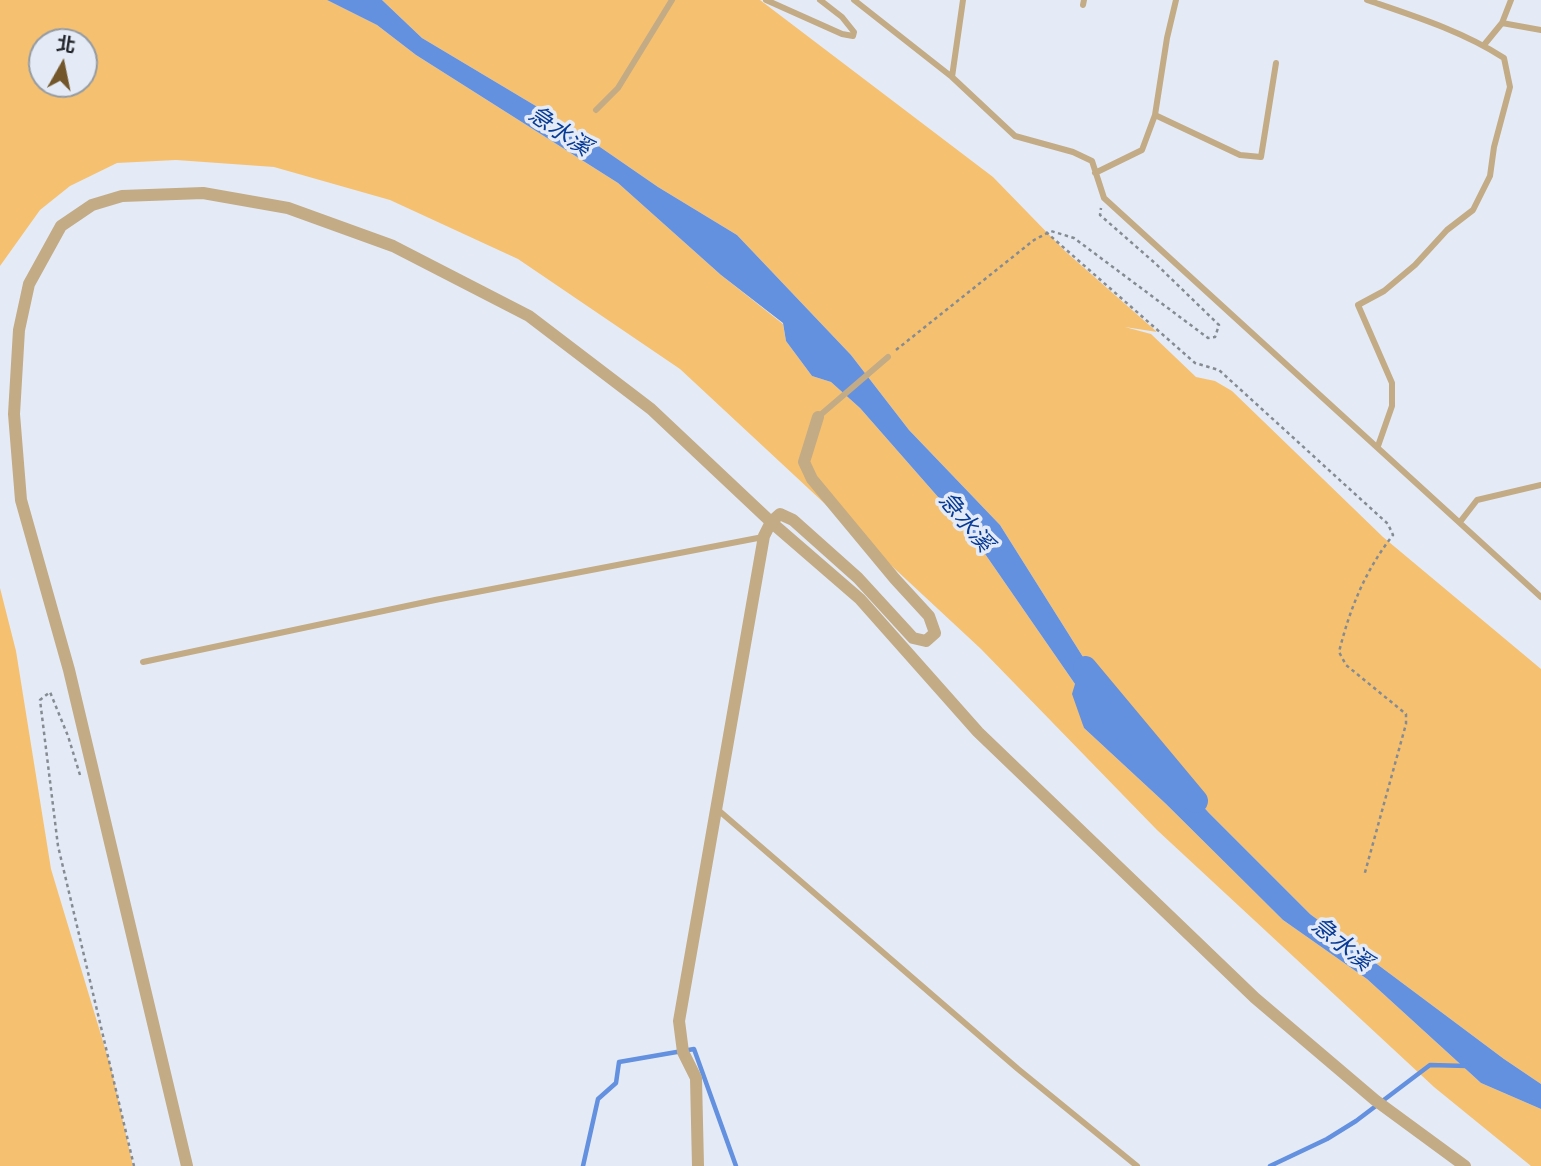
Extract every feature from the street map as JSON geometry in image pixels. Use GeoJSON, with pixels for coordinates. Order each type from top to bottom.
{"type":"FeatureCollection","features":[{"type":"Feature","properties":{"kind":"street"},"geometry":{"type":"LineString","coordinates":[[187,1166],[69,670],[21,500],[13,414],[19,330],[29,284],[61,226],[92,205],[122,196],[203,193],[288,208],[393,246],[529,316],[651,409],[771,522],[860,599],[978,732],[1255,998],[1376,1100],[1465,1166]]}},
{"type":"Feature","properties":{"kind":"street"},"geometry":{"type":"LineString","coordinates":[[698,1166],[696,1078],[683,1052],[679,1021],[764,536],[771,522],[780,514],[793,520],[858,578],[913,638],[926,641],[935,633],[929,616],[811,479],[803,462],[818,417]]}},
{"type":"Feature","properties":{"kind":"lane"},"geometry":{"type":"LineString","coordinates":[[596,110],[618,88],[672,0]]}},
{"type":"Feature","properties":{"kind":"lane"},"geometry":{"type":"LineString","coordinates":[[766,0],[842,34],[853,36],[851,26],[820,0]]}},
{"type":"Feature","properties":{"kind":"lane"},"geometry":{"type":"LineString","coordinates":[[854,0],[952,77],[1015,136],[1073,152],[1092,161],[1104,198],[1541,597]]}},
{"type":"Feature","properties":{"kind":"lane"},"geometry":{"type":"LineString","coordinates":[[952,77],[963,0]]}},
{"type":"Feature","properties":{"kind":"lane"},"geometry":{"type":"LineString","coordinates":[[1095,173],[1142,150],[1155,115],[1176,0]]}},
{"type":"Feature","properties":{"kind":"lane"},"geometry":{"type":"LineString","coordinates":[[1367,0],[1418,17],[1484,45],[1504,58],[1510,87],[1494,147],[1490,176],[1473,210],[1447,230],[1415,265],[1384,291],[1358,305],[1391,383],[1392,406],[1378,446]]}},
{"type":"Feature","properties":{"kind":"lane"},"geometry":{"type":"LineString","coordinates":[[1484,45],[1502,23],[1511,0]]}},
{"type":"Feature","properties":{"kind":"lane"},"geometry":{"type":"LineString","coordinates":[[1502,23],[1541,30]]}},
{"type":"Feature","properties":{"kind":"lane"},"geometry":{"type":"LineString","coordinates":[[1155,115],[1240,155],[1261,157],[1276,63]]}},
{"type":"Feature","properties":{"kind":"lane"},"geometry":{"type":"LineString","coordinates":[[818,417],[888,357]]}},
{"type":"Feature","properties":{"kind":"lane"},"geometry":{"type":"LineString","coordinates":[[1460,522],[1477,500],[1541,485]]}},
{"type":"Feature","properties":{"kind":"lane"},"geometry":{"type":"LineString","coordinates":[[143,662],[449,597],[764,536]]}},
{"type":"Feature","properties":{"kind":"lane"},"geometry":{"type":"LineString","coordinates":[[715,808],[1018,1069],[1137,1166]]}},
{"type":"Feature","properties":{"kind":"path"},"geometry":{"type":"LineString","coordinates":[[1046,232],[1074,238],[1208,338],[1215,337],[1219,325],[1100,215],[1104,198]]}},
{"type":"Feature","properties":{"kind":"path"},"geometry":{"type":"LineString","coordinates":[[888,357],[1046,232]]}},
{"type":"Feature","properties":{"kind":"path"},"geometry":{"type":"LineString","coordinates":[[1046,232],[1195,363],[1219,370],[1388,524],[1393,535],[1374,559],[1362,584],[1339,652],[1346,665],[1406,714],[1406,724],[1364,876]]}},
{"type":"Feature","properties":{"kind":"path"},"geometry":{"type":"LineString","coordinates":[[80,775],[50,692],[40,700],[58,846],[134,1166]]}},
{"type":"Feature","properties":{"kind":"shaded area"},"geometry":{"type":"Polygon","coordinates":[[[0,0],[327,0],[377,25],[416,55],[618,183],[721,275],[783,324],[786,341],[812,376],[831,382],[860,408],[974,538],[1075,684],[1084,728],[1165,803],[1283,920],[1367,979],[1481,1083],[1541,1109],[1541,1166],[1531,1166],[1434,1087],[1157,830],[981,649],[680,369],[518,259],[390,200],[274,167],[176,160],[117,163],[70,186],[40,210],[0,266],[0,0]]]}},
{"type":"Feature","properties":{"kind":"shaded area"},"geometry":{"type":"Polygon","coordinates":[[[382,0],[760,0],[993,177],[1065,251],[1157,332],[1125,327],[1151,334],[1196,377],[1215,381],[1232,391],[1383,537],[1541,669],[1541,1084],[1310,914],[1209,813],[1117,711],[1000,525],[909,430],[851,355],[737,235],[658,187],[571,127],[422,38],[382,0]]]}},
{"type":"Feature","properties":{"kind":"shaded area"},"geometry":{"type":"Polygon","coordinates":[[[0,588],[16,651],[51,869],[111,1068],[133,1166],[0,1166],[0,588]]]}},
{"type":"Feature","properties":{"kind":"water"},"geometry":{"type":"Polygon","coordinates":[[[327,0],[382,0],[422,38],[571,127],[658,187],[737,235],[851,355],[909,430],[1000,525],[1117,711],[1209,813],[1310,914],[1541,1084],[1541,1109],[1481,1083],[1367,979],[1283,920],[1165,803],[1084,728],[1072,694],[1075,684],[974,538],[860,408],[831,382],[812,376],[786,341],[783,323],[721,275],[618,183],[416,55],[377,25],[327,0]]]}},
{"type":"Feature","properties":{"kind":"waterway","name":"急水溪"},"geometry":{"type":"LineString","coordinates":[[1085,668],[1196,801]]}},
{"type":"Feature","properties":{"kind":"waterway"},"geometry":{"type":"LineString","coordinates":[[583,1166],[598,1099],[616,1083],[619,1062],[694,1049],[736,1166]]}},
{"type":"Feature","properties":{"kind":"waterway"},"geometry":{"type":"LineString","coordinates":[[1270,1166],[1327,1139],[1356,1121],[1430,1065],[1467,1066]]}}]}
